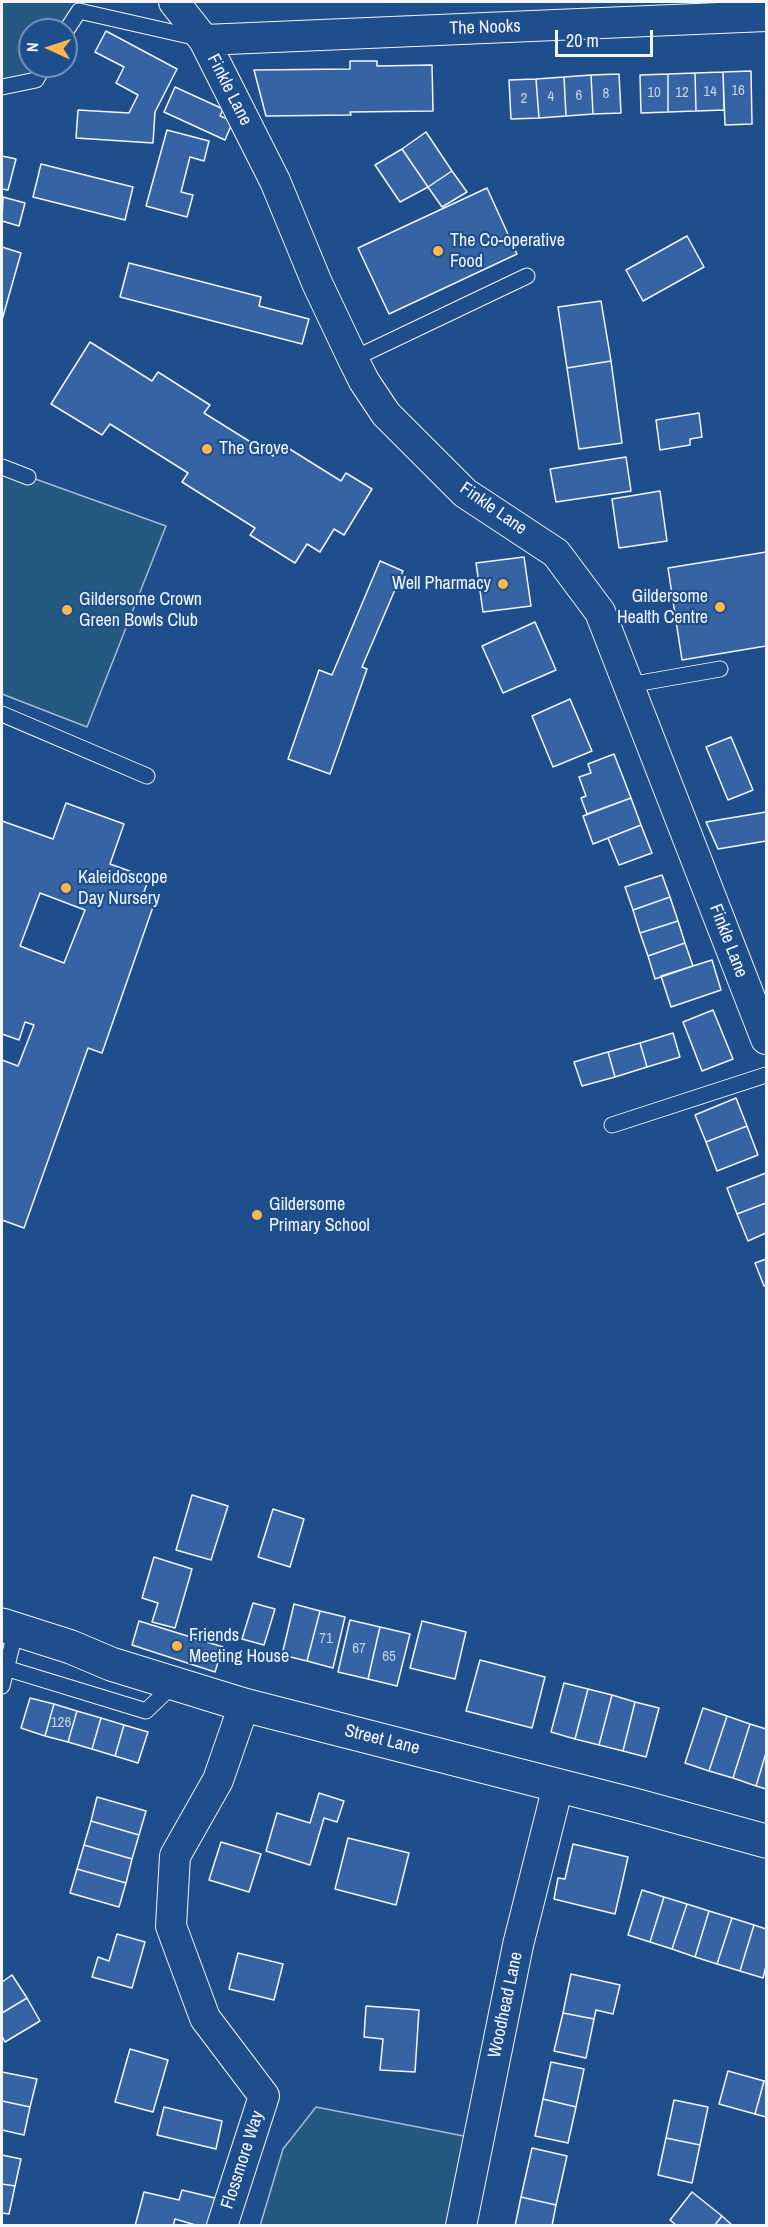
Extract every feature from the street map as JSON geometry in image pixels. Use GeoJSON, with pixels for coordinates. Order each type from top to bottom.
{"type":"FeatureCollection","features":[{"type":"Feature","properties":{"kind":"street","name":"Finkle Lane"},"geometry":{"type":"LineString","coordinates":[[174,2],[204,40],[275,181],[317,283],[353,359],[364,381],[386,414],[465,493],[556,553],[600,612],[766,1039]]}},
{"type":"Feature","properties":{"kind":"street","name":"The Nooks"},"geometry":{"type":"LineString","coordinates":[[204,40],[766,16]]}},
{"type":"Feature","properties":{"kind":"street","name":"Street Lane"},"geometry":{"type":"LineString","coordinates":[[9,1627],[71,1647],[111,1664],[244,1704],[766,1841]]}},
{"type":"Feature","properties":{"kind":"street","name":"Flossmore Way"},"geometry":{"type":"LineString","coordinates":[[222,2226],[264,2096],[205,2018],[171,1926],[175,1856],[218,1780],[244,1704]]}},
{"type":"Feature","properties":{"kind":"street","name":"Woodhead Lane"},"geometry":{"type":"LineString","coordinates":[[461,2226],[518,1945],[558,1786]]}},
{"type":"Feature","properties":{"kind":"lane"},"geometry":{"type":"LineString","coordinates":[[81,6],[204,40]]}},
{"type":"Feature","properties":{"kind":"lane"},"geometry":{"type":"LineString","coordinates":[[2,87],[37,78]]}},
{"type":"Feature","properties":{"kind":"lane"},"geometry":{"type":"LineString","coordinates":[[353,359],[527,276]]}},
{"type":"Feature","properties":{"kind":"lane"},"geometry":{"type":"LineString","coordinates":[[2,467],[27,477]]}},
{"type":"Feature","properties":{"kind":"lane"},"geometry":{"type":"LineString","coordinates":[[629,685],[720,669]]}},
{"type":"Feature","properties":{"kind":"lane"},"geometry":{"type":"LineString","coordinates":[[2,714],[147,776]]}},
{"type":"Feature","properties":{"kind":"lane"},"geometry":{"type":"LineString","coordinates":[[612,1125],[766,1075]]}},
{"type":"Feature","properties":{"kind":"lane"},"geometry":{"type":"LineString","coordinates":[[2,1686],[9,1627]]}},
{"type":"Feature","properties":{"kind":"lane"},"geometry":{"type":"LineString","coordinates":[[4,1668],[146,1711],[175,1683]]}},
{"type":"Feature","properties":{"kind":"shaded area"},"geometry":{"type":"Polygon","coordinates":[[[2,2],[83,2],[73,18],[18,18],[18,78],[37,78],[2,87],[2,2]]]}},
{"type":"Feature","properties":{"kind":"shaded area","name":"Gildersome Crown Green Bowls Club"},"geometry":{"type":"Polygon","coordinates":[[[2,467],[166,526],[87,727],[2,694],[2,467]]]}},
{"type":"Feature","properties":{"kind":"shaded area"},"geometry":{"type":"Polygon","coordinates":[[[316,2107],[479,2139],[461,2225],[260,2226],[283,2149],[316,2107]]]}},
{"type":"Feature","properties":{"kind":"building"},"geometry":{"type":"Polygon","coordinates":[[[106,31],[177,69],[155,112],[153,143],[76,138],[78,110],[129,113],[138,95],[116,83],[124,67],[95,52],[106,31]]]}},
{"type":"Feature","properties":{"kind":"building"},"geometry":{"type":"Polygon","coordinates":[[[350,61],[377,61],[377,66],[432,65],[433,111],[266,116],[254,70],[350,69],[350,61]]]}},
{"type":"Feature","properties":{"kind":"building"},"geometry":{"type":"Polygon","coordinates":[[[751,71],[752,124],[725,125],[723,72],[751,71]]]}},
{"type":"Feature","properties":{"kind":"building"},"geometry":{"type":"Polygon","coordinates":[[[723,72],[724,110],[696,111],[695,73],[723,72]]]}},
{"type":"Feature","properties":{"kind":"building"},"geometry":{"type":"Polygon","coordinates":[[[695,73],[696,111],[668,112],[668,74],[695,73]]]}},
{"type":"Feature","properties":{"kind":"building"},"geometry":{"type":"Polygon","coordinates":[[[619,74],[621,113],[593,114],[591,75],[619,74]]]}},
{"type":"Feature","properties":{"kind":"building"},"geometry":{"type":"Polygon","coordinates":[[[668,74],[668,112],[641,113],[640,75],[668,74]]]}},
{"type":"Feature","properties":{"kind":"building"},"geometry":{"type":"Polygon","coordinates":[[[591,75],[593,114],[566,116],[564,77],[591,75]]]}},
{"type":"Feature","properties":{"kind":"building"},"geometry":{"type":"Polygon","coordinates":[[[564,77],[566,116],[539,118],[536,79],[564,77]]]}},
{"type":"Feature","properties":{"kind":"building"},"geometry":{"type":"Polygon","coordinates":[[[536,79],[539,118],[511,119],[509,80],[536,79]]]}},
{"type":"Feature","properties":{"kind":"building"},"geometry":{"type":"Polygon","coordinates":[[[175,87],[223,109],[220,116],[233,121],[225,140],[164,112],[175,87]]]}},
{"type":"Feature","properties":{"kind":"building"},"geometry":{"type":"Polygon","coordinates":[[[167,130],[209,141],[204,161],[190,157],[181,192],[193,195],[187,217],[146,206],[167,130]]]}},
{"type":"Feature","properties":{"kind":"building"},"geometry":{"type":"Polygon","coordinates":[[[426,132],[452,171],[428,187],[402,149],[426,132]]]}},
{"type":"Feature","properties":{"kind":"building"},"geometry":{"type":"Polygon","coordinates":[[[402,149],[428,187],[400,202],[375,165],[402,149]]]}},
{"type":"Feature","properties":{"kind":"building"},"geometry":{"type":"Polygon","coordinates":[[[2,156],[16,159],[8,190],[2,189],[2,156]]]}},
{"type":"Feature","properties":{"kind":"building"},"geometry":{"type":"Polygon","coordinates":[[[41,164],[133,187],[125,220],[33,197],[41,164]]]}},
{"type":"Feature","properties":{"kind":"building"},"geometry":{"type":"Polygon","coordinates":[[[452,171],[467,192],[442,207],[428,187],[452,171]]]}},
{"type":"Feature","properties":{"kind":"building","name":"The Co-operative Food"},"geometry":{"type":"Polygon","coordinates":[[[487,188],[517,254],[389,314],[358,248],[487,188]]]}},
{"type":"Feature","properties":{"kind":"building"},"geometry":{"type":"Polygon","coordinates":[[[3,197],[25,203],[19,226],[2,221],[3,197]]]}},
{"type":"Feature","properties":{"kind":"building"},"geometry":{"type":"Polygon","coordinates":[[[687,236],[704,267],[643,301],[626,270],[687,236]]]}},
{"type":"Feature","properties":{"kind":"building"},"geometry":{"type":"Polygon","coordinates":[[[2,247],[21,253],[2,320],[2,247]]]}},
{"type":"Feature","properties":{"kind":"building"},"geometry":{"type":"Polygon","coordinates":[[[129,263],[261,297],[259,306],[309,319],[302,344],[120,297],[129,263]]]}},
{"type":"Feature","properties":{"kind":"building"},"geometry":{"type":"Polygon","coordinates":[[[601,301],[611,361],[567,368],[558,307],[601,301]]]}},
{"type":"Feature","properties":{"kind":"building","name":"The Grove"},"geometry":{"type":"Polygon","coordinates":[[[90,342],[152,381],[158,372],[210,405],[204,413],[273,456],[280,443],[341,481],[346,473],[372,489],[344,535],[334,529],[320,552],[307,544],[295,563],[250,535],[255,528],[182,482],[188,473],[110,424],[102,435],[51,404],[90,342]]]}},
{"type":"Feature","properties":{"kind":"building"},"geometry":{"type":"Polygon","coordinates":[[[611,361],[622,443],[579,449],[567,368],[611,361]]]}},
{"type":"Feature","properties":{"kind":"building"},"geometry":{"type":"Polygon","coordinates":[[[699,413],[702,437],[690,439],[690,445],[660,450],[656,420],[699,413]]]}},
{"type":"Feature","properties":{"kind":"building"},"geometry":{"type":"Polygon","coordinates":[[[626,457],[631,491],[556,502],[550,469],[626,457]]]}},
{"type":"Feature","properties":{"kind":"building"},"geometry":{"type":"Polygon","coordinates":[[[660,491],[667,541],[619,548],[612,499],[660,491]]]}},
{"type":"Feature","properties":{"kind":"building","name":"Gildersome Health Centre"},"geometry":{"type":"Polygon","coordinates":[[[766,552],[766,646],[682,660],[668,568],[766,552]]]}},
{"type":"Feature","properties":{"kind":"building","name":"Well Pharmacy"},"geometry":{"type":"Polygon","coordinates":[[[524,557],[531,606],[483,612],[476,563],[524,557]]]}},
{"type":"Feature","properties":{"kind":"building"},"geometry":{"type":"Polygon","coordinates":[[[380,561],[403,571],[362,667],[367,669],[330,774],[288,759],[319,670],[332,675],[380,561]]]}},
{"type":"Feature","properties":{"kind":"building"},"geometry":{"type":"Polygon","coordinates":[[[535,622],[556,670],[503,693],[482,646],[535,622]]]}},
{"type":"Feature","properties":{"kind":"building"},"geometry":{"type":"Polygon","coordinates":[[[570,699],[592,751],[553,767],[532,716],[570,699]]]}},
{"type":"Feature","properties":{"kind":"building"},"geometry":{"type":"Polygon","coordinates":[[[731,737],[753,790],[728,800],[706,747],[731,737]]]}},
{"type":"Feature","properties":{"kind":"building"},"geometry":{"type":"Polygon","coordinates":[[[614,754],[631,798],[587,814],[581,798],[586,796],[579,777],[591,773],[588,764],[614,754]]]}},
{"type":"Feature","properties":{"kind":"building"},"geometry":{"type":"Polygon","coordinates":[[[631,798],[641,825],[593,844],[583,816],[631,798]]]}},
{"type":"Feature","properties":{"kind":"building"},"geometry":{"type":"Polygon","coordinates":[[[66,803],[124,824],[110,864],[149,878],[141,900],[154,904],[102,1053],[88,1048],[24,1228],[2,1220],[2,1060],[18,1066],[34,1025],[25,1022],[19,1040],[2,1034],[2,821],[53,839],[66,803]],[[40,893],[20,946],[64,963],[85,910],[40,893]]]}},
{"type":"Feature","properties":{"kind":"building"},"geometry":{"type":"Polygon","coordinates":[[[766,812],[766,841],[718,849],[706,822],[766,812]]]}},
{"type":"Feature","properties":{"kind":"building"},"geometry":{"type":"Polygon","coordinates":[[[641,825],[652,853],[619,865],[608,838],[641,825]]]}},
{"type":"Feature","properties":{"kind":"building"},"geometry":{"type":"Polygon","coordinates":[[[662,875],[670,897],[633,910],[625,887],[662,875]]]}},
{"type":"Feature","properties":{"kind":"building"},"geometry":{"type":"Polygon","coordinates":[[[670,897],[678,921],[640,933],[633,910],[670,897]]]}},
{"type":"Feature","properties":{"kind":"building"},"geometry":{"type":"Polygon","coordinates":[[[678,921],[685,943],[648,956],[640,933],[678,921]]]}},
{"type":"Feature","properties":{"kind":"building"},"geometry":{"type":"Polygon","coordinates":[[[685,943],[693,966],[655,979],[648,956],[685,943]]]}},
{"type":"Feature","properties":{"kind":"building"},"geometry":{"type":"Polygon","coordinates":[[[712,960],[721,990],[671,1007],[661,976],[712,960]]]}},
{"type":"Feature","properties":{"kind":"building"},"geometry":{"type":"Polygon","coordinates":[[[713,1010],[733,1059],[702,1071],[683,1022],[713,1010]]]}},
{"type":"Feature","properties":{"kind":"building"},"geometry":{"type":"Polygon","coordinates":[[[673,1033],[680,1057],[647,1067],[640,1043],[673,1033]]]}},
{"type":"Feature","properties":{"kind":"building"},"geometry":{"type":"Polygon","coordinates":[[[640,1043],[647,1067],[615,1077],[608,1052],[640,1043]]]}},
{"type":"Feature","properties":{"kind":"building"},"geometry":{"type":"Polygon","coordinates":[[[608,1052],[615,1077],[582,1086],[574,1062],[608,1052]]]}},
{"type":"Feature","properties":{"kind":"building"},"geometry":{"type":"Polygon","coordinates":[[[736,1098],[747,1126],[706,1142],[695,1115],[736,1098]]]}},
{"type":"Feature","properties":{"kind":"building"},"geometry":{"type":"Polygon","coordinates":[[[747,1126],[758,1155],[717,1171],[706,1142],[747,1126]]]}},
{"type":"Feature","properties":{"kind":"building"},"geometry":{"type":"Polygon","coordinates":[[[766,1173],[766,1203],[737,1214],[727,1188],[766,1173]]]}},
{"type":"Feature","properties":{"kind":"building"},"geometry":{"type":"Polygon","coordinates":[[[766,1203],[766,1233],[748,1241],[737,1214],[766,1203]]]}},
{"type":"Feature","properties":{"kind":"building"},"geometry":{"type":"Polygon","coordinates":[[[766,1259],[766,1286],[764,1286],[755,1263],[766,1259]]]}},
{"type":"Feature","properties":{"kind":"building"},"geometry":{"type":"Polygon","coordinates":[[[192,1495],[228,1506],[211,1560],[176,1550],[192,1495]]]}},
{"type":"Feature","properties":{"kind":"building"},"geometry":{"type":"Polygon","coordinates":[[[273,1509],[304,1519],[290,1567],[258,1557],[273,1509]]]}},
{"type":"Feature","properties":{"kind":"building"},"geometry":{"type":"Polygon","coordinates":[[[154,1557],[192,1569],[175,1628],[152,1622],[158,1603],[142,1598],[154,1557]]]}},
{"type":"Feature","properties":{"kind":"building"},"geometry":{"type":"Polygon","coordinates":[[[253,1603],[275,1609],[264,1645],[242,1639],[253,1603]]]}},
{"type":"Feature","properties":{"kind":"building"},"geometry":{"type":"Polygon","coordinates":[[[294,1604],[320,1611],[307,1661],[282,1655],[294,1604]]]}},
{"type":"Feature","properties":{"kind":"building"},"geometry":{"type":"Polygon","coordinates":[[[320,1611],[345,1617],[333,1668],[307,1661],[320,1611]]]}},
{"type":"Feature","properties":{"kind":"building"},"geometry":{"type":"Polygon","coordinates":[[[350,1620],[380,1627],[368,1679],[338,1672],[350,1620]]]}},
{"type":"Feature","properties":{"kind":"building","name":"Friends Meeting House"},"geometry":{"type":"Polygon","coordinates":[[[139,1621],[223,1647],[215,1672],[132,1645],[139,1621]]]}},
{"type":"Feature","properties":{"kind":"building"},"geometry":{"type":"Polygon","coordinates":[[[422,1621],[466,1632],[455,1679],[410,1668],[422,1621]]]}},
{"type":"Feature","properties":{"kind":"building"},"geometry":{"type":"Polygon","coordinates":[[[380,1627],[410,1634],[397,1686],[368,1679],[380,1627]]]}},
{"type":"Feature","properties":{"kind":"building"},"geometry":{"type":"Polygon","coordinates":[[[480,1660],[545,1677],[532,1728],[466,1711],[480,1660]]]}},
{"type":"Feature","properties":{"kind":"building"},"geometry":{"type":"Polygon","coordinates":[[[564,1683],[588,1689],[575,1739],[551,1732],[564,1683]]]}},
{"type":"Feature","properties":{"kind":"building"},"geometry":{"type":"Polygon","coordinates":[[[588,1689],[612,1695],[599,1745],[575,1739],[588,1689]]]}},
{"type":"Feature","properties":{"kind":"building"},"geometry":{"type":"Polygon","coordinates":[[[612,1695],[635,1702],[623,1751],[599,1745],[612,1695]]]}},
{"type":"Feature","properties":{"kind":"building"},"geometry":{"type":"Polygon","coordinates":[[[30,1698],[54,1704],[45,1736],[21,1728],[30,1698]]]}},
{"type":"Feature","properties":{"kind":"building"},"geometry":{"type":"Polygon","coordinates":[[[635,1702],[659,1708],[646,1757],[623,1751],[635,1702]]]}},
{"type":"Feature","properties":{"kind":"building"},"geometry":{"type":"Polygon","coordinates":[[[54,1704],[77,1711],[68,1742],[45,1736],[54,1704]]]}},
{"type":"Feature","properties":{"kind":"building"},"geometry":{"type":"Polygon","coordinates":[[[703,1708],[727,1716],[709,1771],[685,1763],[703,1708]]]}},
{"type":"Feature","properties":{"kind":"building"},"geometry":{"type":"Polygon","coordinates":[[[77,1711],[101,1718],[92,1749],[68,1742],[77,1711]]]}},
{"type":"Feature","properties":{"kind":"building"},"geometry":{"type":"Polygon","coordinates":[[[727,1716],[750,1724],[733,1778],[709,1771],[727,1716]]]}},
{"type":"Feature","properties":{"kind":"building"},"geometry":{"type":"Polygon","coordinates":[[[101,1718],[124,1725],[115,1756],[92,1749],[101,1718]]]}},
{"type":"Feature","properties":{"kind":"building"},"geometry":{"type":"Polygon","coordinates":[[[750,1724],[766,1729],[766,1753],[756,1786],[733,1778],[750,1724]]]}},
{"type":"Feature","properties":{"kind":"building"},"geometry":{"type":"Polygon","coordinates":[[[124,1725],[148,1732],[138,1763],[115,1756],[124,1725]]]}},
{"type":"Feature","properties":{"kind":"building"},"geometry":{"type":"Polygon","coordinates":[[[766,1753],[766,1789],[756,1786],[766,1753]]]}},
{"type":"Feature","properties":{"kind":"building"},"geometry":{"type":"Polygon","coordinates":[[[319,1793],[344,1801],[337,1822],[324,1818],[310,1865],[266,1851],[277,1813],[310,1823],[319,1793]]]}},
{"type":"Feature","properties":{"kind":"building"},"geometry":{"type":"Polygon","coordinates":[[[97,1797],[146,1811],[139,1835],[91,1821],[97,1797]]]}},
{"type":"Feature","properties":{"kind":"building"},"geometry":{"type":"Polygon","coordinates":[[[91,1821],[139,1835],[132,1859],[84,1845],[91,1821]]]}},
{"type":"Feature","properties":{"kind":"building"},"geometry":{"type":"Polygon","coordinates":[[[348,1838],[409,1853],[396,1905],[335,1889],[348,1838]]]}},
{"type":"Feature","properties":{"kind":"building"},"geometry":{"type":"Polygon","coordinates":[[[221,1842],[261,1854],[249,1892],[209,1880],[221,1842]]]}},
{"type":"Feature","properties":{"kind":"building"},"geometry":{"type":"Polygon","coordinates":[[[573,1844],[628,1857],[615,1914],[554,1899],[558,1878],[565,1879],[573,1844]]]}},
{"type":"Feature","properties":{"kind":"building"},"geometry":{"type":"Polygon","coordinates":[[[84,1845],[132,1859],[126,1883],[77,1869],[84,1845]]]}},
{"type":"Feature","properties":{"kind":"building"},"geometry":{"type":"Polygon","coordinates":[[[77,1869],[126,1883],[119,1907],[70,1893],[77,1869]]]}},
{"type":"Feature","properties":{"kind":"building"},"geometry":{"type":"Polygon","coordinates":[[[642,1890],[664,1897],[650,1942],[628,1935],[642,1890]]]}},
{"type":"Feature","properties":{"kind":"building"},"geometry":{"type":"Polygon","coordinates":[[[664,1897],[687,1904],[672,1949],[650,1942],[664,1897]]]}},
{"type":"Feature","properties":{"kind":"building"},"geometry":{"type":"Polygon","coordinates":[[[687,1904],[709,1911],[695,1957],[672,1949],[687,1904]]]}},
{"type":"Feature","properties":{"kind":"building"},"geometry":{"type":"Polygon","coordinates":[[[709,1911],[732,1918],[717,1964],[695,1957],[709,1911]]]}},
{"type":"Feature","properties":{"kind":"building"},"geometry":{"type":"Polygon","coordinates":[[[732,1918],[754,1925],[740,1971],[717,1964],[732,1918]]]}},
{"type":"Feature","properties":{"kind":"building"},"geometry":{"type":"Polygon","coordinates":[[[754,1925],[766,1929],[766,1966],[763,1978],[740,1971],[754,1925]]]}},
{"type":"Feature","properties":{"kind":"building"},"geometry":{"type":"Polygon","coordinates":[[[117,1934],[145,1942],[132,1988],[92,1977],[98,1957],[109,1961],[117,1934]]]}},
{"type":"Feature","properties":{"kind":"building"},"geometry":{"type":"Polygon","coordinates":[[[238,1953],[283,1964],[274,2000],[229,1989],[238,1953]]]}},
{"type":"Feature","properties":{"kind":"building"},"geometry":{"type":"Polygon","coordinates":[[[571,1974],[620,1985],[613,2014],[596,2010],[594,2019],[563,2013],[571,1974]]]}},
{"type":"Feature","properties":{"kind":"building"},"geometry":{"type":"Polygon","coordinates":[[[12,1975],[27,1998],[2,2013],[2,1982],[12,1975]]]}},
{"type":"Feature","properties":{"kind":"building"},"geometry":{"type":"Polygon","coordinates":[[[27,1998],[40,2021],[5,2042],[2,2036],[2,2013],[27,1998]]]}},
{"type":"Feature","properties":{"kind":"building"},"geometry":{"type":"Polygon","coordinates":[[[366,2006],[419,2010],[415,2072],[380,2070],[383,2039],[364,2037],[366,2006]]]}},
{"type":"Feature","properties":{"kind":"building"},"geometry":{"type":"Polygon","coordinates":[[[563,2013],[594,2019],[586,2058],[554,2051],[563,2013]]]}},
{"type":"Feature","properties":{"kind":"building"},"geometry":{"type":"Polygon","coordinates":[[[130,2049],[168,2060],[153,2112],[115,2102],[130,2049]]]}},
{"type":"Feature","properties":{"kind":"building"},"geometry":{"type":"Polygon","coordinates":[[[551,2062],[584,2069],[576,2107],[543,2099],[551,2062]]]}},
{"type":"Feature","properties":{"kind":"building"},"geometry":{"type":"Polygon","coordinates":[[[728,2071],[764,2081],[755,2114],[719,2104],[728,2071]]]}},
{"type":"Feature","properties":{"kind":"building"},"geometry":{"type":"Polygon","coordinates":[[[2,2072],[37,2079],[30,2107],[2,2101],[2,2072]]]}},
{"type":"Feature","properties":{"kind":"building"},"geometry":{"type":"Polygon","coordinates":[[[764,2081],[766,2081],[766,2117],[755,2114],[764,2081]]]}},
{"type":"Feature","properties":{"kind":"building"},"geometry":{"type":"Polygon","coordinates":[[[543,2099],[576,2107],[568,2143],[535,2136],[543,2099]]]}},
{"type":"Feature","properties":{"kind":"building"},"geometry":{"type":"Polygon","coordinates":[[[674,2100],[708,2107],[700,2145],[666,2138],[674,2100]]]}},
{"type":"Feature","properties":{"kind":"building"},"geometry":{"type":"Polygon","coordinates":[[[2,2101],[30,2107],[24,2135],[2,2130],[2,2101]]]}},
{"type":"Feature","properties":{"kind":"building"},"geometry":{"type":"Polygon","coordinates":[[[164,2107],[222,2121],[216,2149],[157,2135],[164,2107]]]}},
{"type":"Feature","properties":{"kind":"building"},"geometry":{"type":"Polygon","coordinates":[[[666,2138],[700,2145],[692,2183],[658,2175],[666,2138]]]}},
{"type":"Feature","properties":{"kind":"building"},"geometry":{"type":"Polygon","coordinates":[[[532,2148],[567,2156],[556,2205],[521,2197],[532,2148]]]}},
{"type":"Feature","properties":{"kind":"building"},"geometry":{"type":"Polygon","coordinates":[[[2,2155],[21,2159],[15,2186],[2,2184],[2,2155]]]}},
{"type":"Feature","properties":{"kind":"building"},"geometry":{"type":"Polygon","coordinates":[[[2,2184],[15,2186],[9,2214],[2,2213],[2,2184]]]}},
{"type":"Feature","properties":{"kind":"building"},"geometry":{"type":"Polygon","coordinates":[[[182,2190],[215,2198],[208,2226],[199,2226],[175,2219],[173,2226],[135,2226],[144,2192],[179,2200],[182,2190]]]}},
{"type":"Feature","properties":{"kind":"building"},"geometry":{"type":"Polygon","coordinates":[[[692,2192],[722,2216],[714,2226],[677,2226],[670,2220],[692,2192]]]}},
{"type":"Feature","properties":{"kind":"building"},"geometry":{"type":"Polygon","coordinates":[[[521,2197],[556,2205],[552,2226],[515,2226],[521,2197]]]}},
{"type":"Feature","properties":{"kind":"building"},"geometry":{"type":"Polygon","coordinates":[[[722,2216],[733,2226],[714,2226],[722,2216]]]}},
{"type":"Feature","properties":{"kind":"place","name":"The Co-operative Food"},"geometry":{"type":"Point","coordinates":[438,251]}},
{"type":"Feature","properties":{"kind":"place","name":"The Grove"},"geometry":{"type":"Point","coordinates":[207,449]}},
{"type":"Feature","properties":{"kind":"place","name":"Well Pharmacy"},"geometry":{"type":"Point","coordinates":[503,584]}},
{"type":"Feature","properties":{"kind":"place","name":"Gildersome Health Centre"},"geometry":{"type":"Point","coordinates":[720,607]}},
{"type":"Feature","properties":{"kind":"place","name":"Gildersome Crown Green Bowls Club"},"geometry":{"type":"Point","coordinates":[67,610]}},
{"type":"Feature","properties":{"kind":"place","name":"Kaleidoscope Day Nursery"},"geometry":{"type":"Point","coordinates":[66,888]}},
{"type":"Feature","properties":{"kind":"place","name":"Gildersome Primary School"},"geometry":{"type":"Point","coordinates":[257,1215]}},
{"type":"Feature","properties":{"kind":"place","name":"Friends Meeting House"},"geometry":{"type":"Point","coordinates":[177,1646]}}]}
